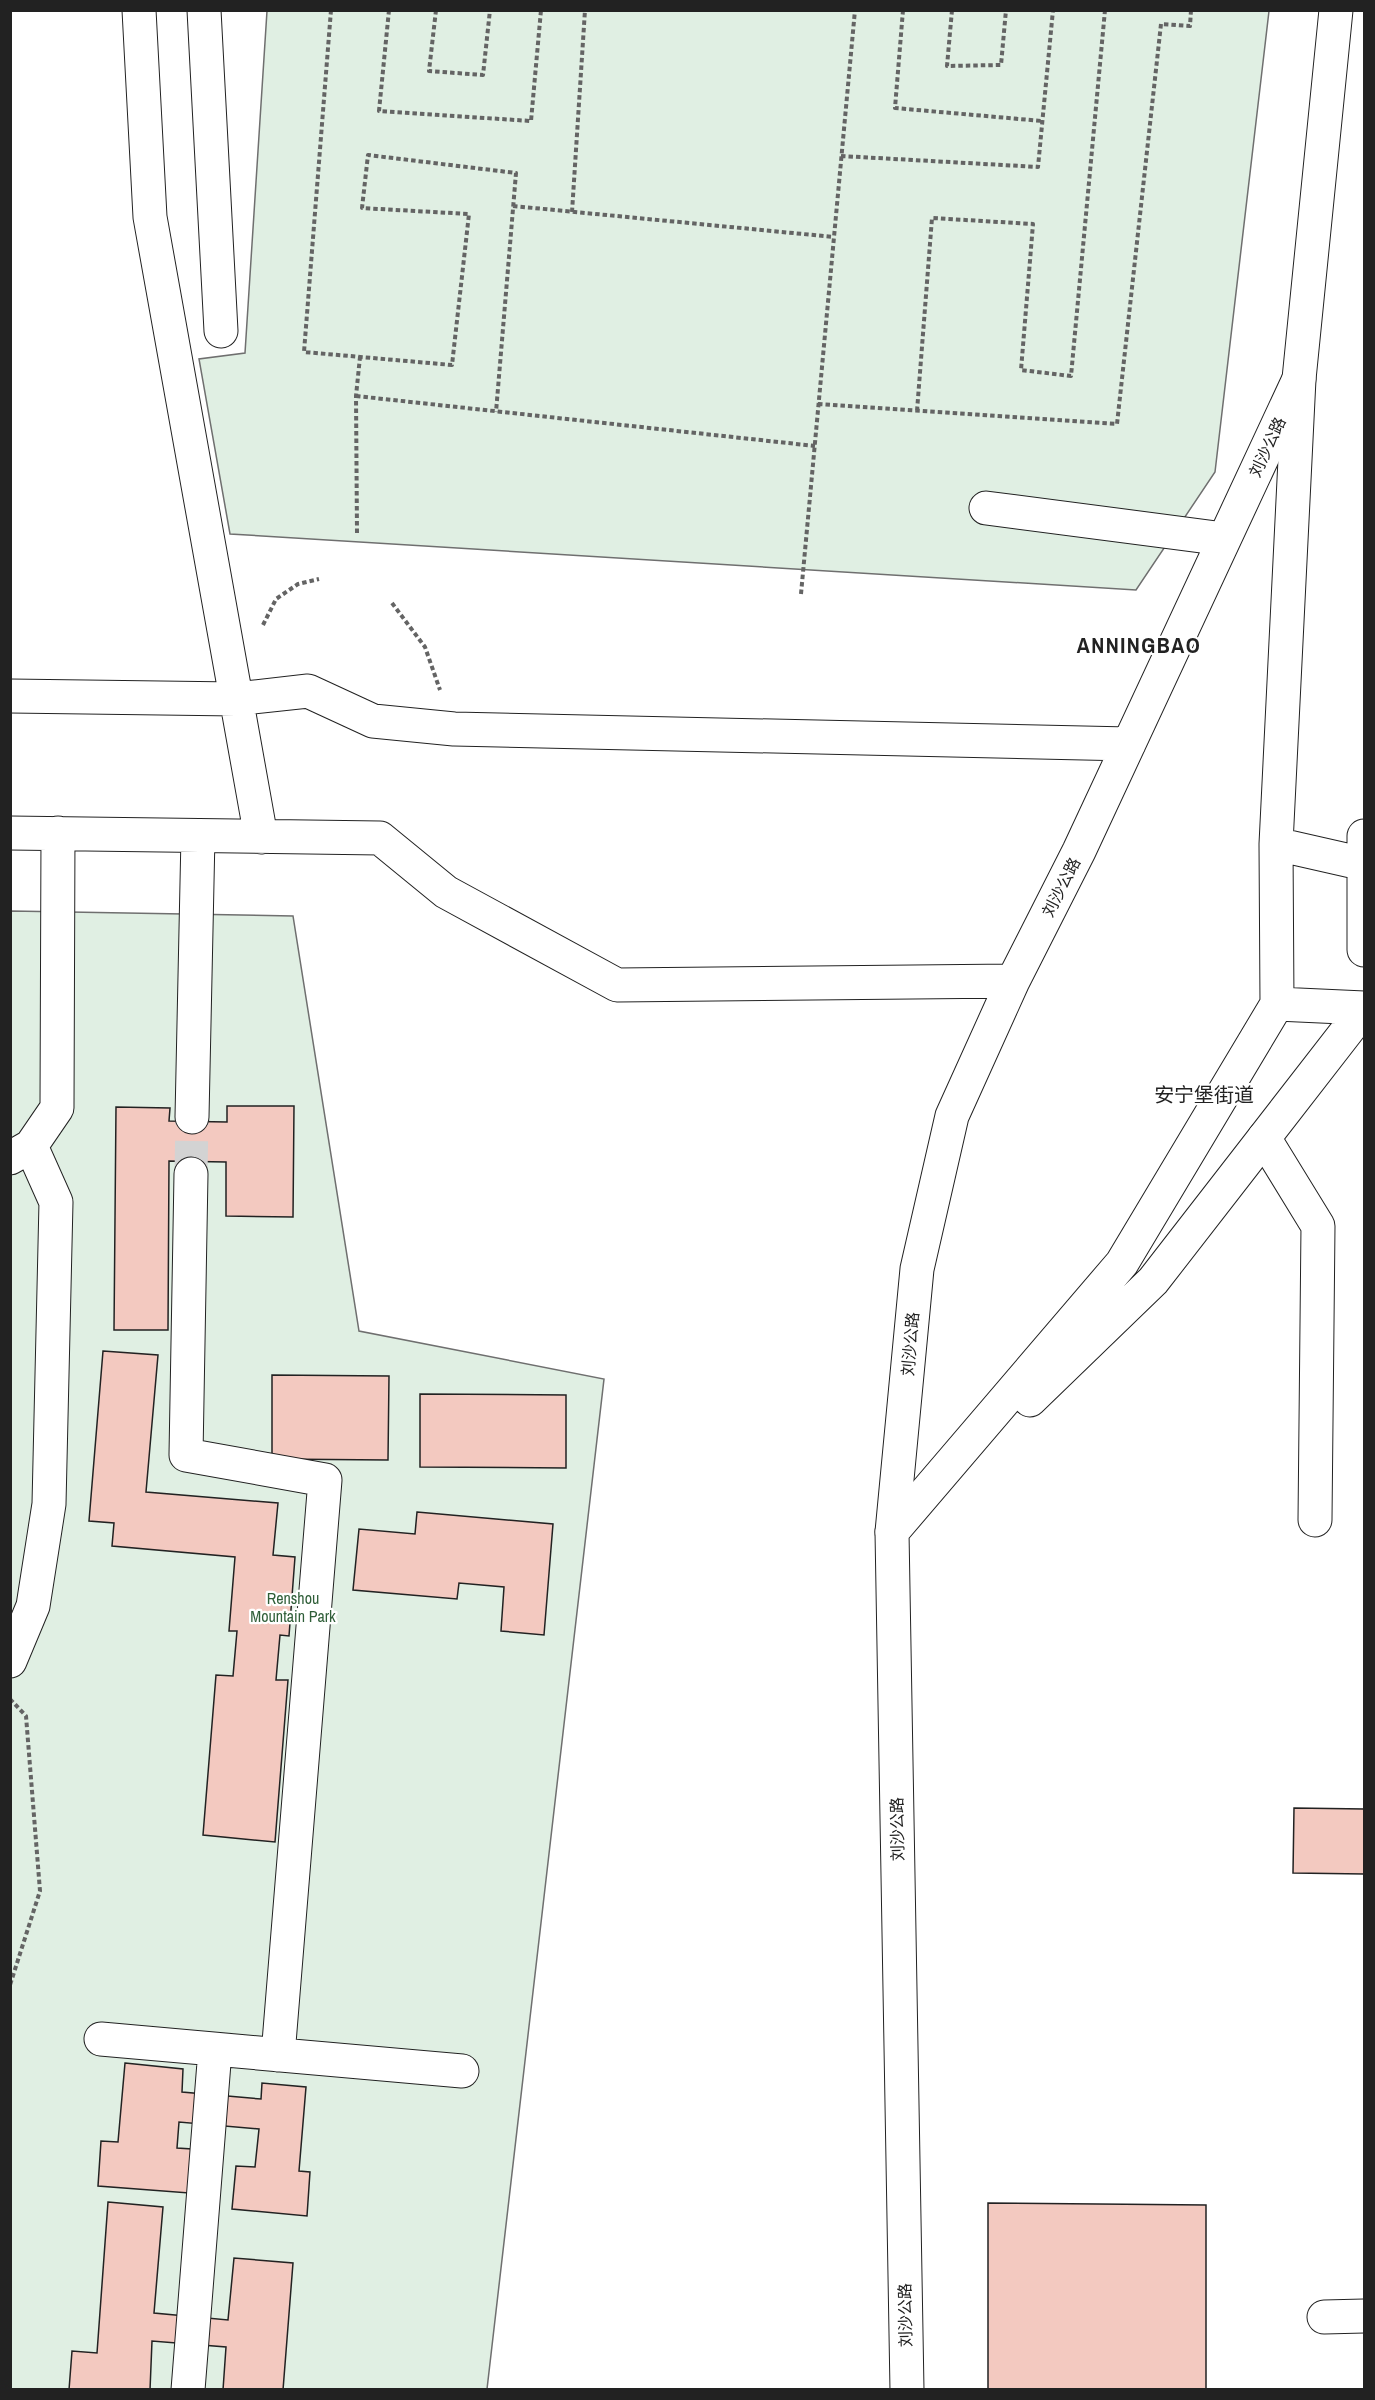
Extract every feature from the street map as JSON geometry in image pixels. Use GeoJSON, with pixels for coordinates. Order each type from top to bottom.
{"type":"FeatureCollection","features":[{"type":"Feature","properties":{"kind":"street"},"geometry":{"type":"LineString","coordinates":[[139,10],[150,217],[261,837]]}},
{"type":"Feature","properties":{"kind":"street"},"geometry":{"type":"LineString","coordinates":[[204,10],[221,331]]}},
{"type":"Feature","properties":{"kind":"street"},"geometry":{"type":"LineString","coordinates":[[892,1532],[1122,1263],[1277,1004],[1276,844],[1299,379],[1336,10]]}},
{"type":"Feature","properties":{"kind":"street","name":"刘沙公路"},"geometry":{"type":"LineString","coordinates":[[907,2390],[892,1532],[917,1269],[952,1116],[1013,981],[1079,851],[1299,379]]}},
{"type":"Feature","properties":{"kind":"street"},"geometry":{"type":"LineString","coordinates":[[986,508],[1224,539]]}},
{"type":"Feature","properties":{"kind":"street"},"geometry":{"type":"LineString","coordinates":[[10,696],[236,699],[308,691],[373,721],[454,729],[1129,744]]}},
{"type":"Feature","properties":{"kind":"street"},"geometry":{"type":"LineString","coordinates":[[10,833],[380,838],[446,892],[617,985],[1013,981]]}},
{"type":"Feature","properties":{"kind":"street"},"geometry":{"type":"LineString","coordinates":[[10,1661],[33,1606],[49,1504],[56,1202],[21,1152],[57,1108],[58,833]]}},
{"type":"Feature","properties":{"kind":"street"},"geometry":{"type":"LineString","coordinates":[[192,1117],[198,836]]}},
{"type":"Feature","properties":{"kind":"street"},"geometry":{"type":"LineString","coordinates":[[1276,844],[1364,855],[1365,950]]}},
{"type":"Feature","properties":{"kind":"street"},"geometry":{"type":"LineString","coordinates":[[1277,1004],[1365,1008]]}},
{"type":"Feature","properties":{"kind":"street"},"geometry":{"type":"LineString","coordinates":[[892,1532],[1153,1281],[1365,1008]]}},
{"type":"Feature","properties":{"kind":"street"},"geometry":{"type":"LineString","coordinates":[[1264,1138],[1318,1226],[1316,1520]]}},
{"type":"Feature","properties":{"kind":"street"},"geometry":{"type":"LineString","coordinates":[[191,1174],[186,1455],[325,1480],[278,2055]]}},
{"type":"Feature","properties":{"kind":"street"},"geometry":{"type":"LineString","coordinates":[[101,2039],[462,2071]]}},
{"type":"Feature","properties":{"kind":"street"},"geometry":{"type":"LineString","coordinates":[[188,2390],[215,2050]]}},
{"type":"Feature","properties":{"kind":"street"},"geometry":{"type":"LineString","coordinates":[[1324,2317],[1365,2316]]}},
{"type":"Feature","properties":{"kind":"path"},"geometry":{"type":"LineString","coordinates":[[331,10],[304,352],[452,365],[469,214],[362,208],[368,155],[516,173],[495,412]]}},
{"type":"Feature","properties":{"kind":"path"},"geometry":{"type":"LineString","coordinates":[[389,10],[380,111],[531,121],[541,10]]}},
{"type":"Feature","properties":{"kind":"path"},"geometry":{"type":"LineString","coordinates":[[436,10],[429,71],[483,75],[490,10]]}},
{"type":"Feature","properties":{"kind":"path"},"geometry":{"type":"LineString","coordinates":[[572,212],[585,10]]}},
{"type":"Feature","properties":{"kind":"path"},"geometry":{"type":"LineString","coordinates":[[801,594],[855,10]]}},
{"type":"Feature","properties":{"kind":"path"},"geometry":{"type":"LineString","coordinates":[[903,10],[895,108],[1042,121]]}},
{"type":"Feature","properties":{"kind":"path"},"geometry":{"type":"LineString","coordinates":[[952,10],[947,66],[1002,65],[1005,10]]}},
{"type":"Feature","properties":{"kind":"path"},"geometry":{"type":"LineString","coordinates":[[841,156],[1038,167],[1053,10]]}},
{"type":"Feature","properties":{"kind":"path"},"geometry":{"type":"LineString","coordinates":[[917,411],[932,218],[1033,224],[1021,370],[1071,376],[1105,10]]}},
{"type":"Feature","properties":{"kind":"path"},"geometry":{"type":"LineString","coordinates":[[818,404],[1117,424],[1161,24],[1190,26],[1191,10]]}},
{"type":"Feature","properties":{"kind":"path"},"geometry":{"type":"LineString","coordinates":[[513,206],[834,237]]}},
{"type":"Feature","properties":{"kind":"path"},"geometry":{"type":"LineString","coordinates":[[357,533],[356,396],[360,357]]}},
{"type":"Feature","properties":{"kind":"path"},"geometry":{"type":"LineString","coordinates":[[356,396],[815,446]]}},
{"type":"Feature","properties":{"kind":"path"},"geometry":{"type":"LineString","coordinates":[[259,633],[276,599],[298,584],[319,579]]}},
{"type":"Feature","properties":{"kind":"path"},"geometry":{"type":"LineString","coordinates":[[392,603],[425,647],[454,729]]}},
{"type":"Feature","properties":{"kind":"path"},"geometry":{"type":"LineString","coordinates":[[10,1699],[26,1716],[40,1891],[10,1985]]}},
{"type":"Feature","properties":{"kind":"green space"},"geometry":{"type":"Polygon","coordinates":[[[267,11],[1269,11],[1215,472],[1136,590],[230,534],[199,359],[245,353],[267,11]]]}},
{"type":"Feature","properties":{"kind":"green space","name":"Renshou Mountain Park"},"geometry":{"type":"Polygon","coordinates":[[[11,911],[293,916],[359,1331],[604,1379],[487,2389],[11,2390],[11,911]]]}},
{"type":"Feature","properties":{"kind":"building"},"geometry":{"type":"Polygon","coordinates":[[[227,1106],[294,1106],[293,1217],[226,1216],[226,1162],[169,1161],[168,1330],[114,1330],[116,1107],[170,1108],[169,1121],[227,1122],[227,1106]]]}},
{"type":"Feature","properties":{"kind":"building"},"geometry":{"type":"Polygon","coordinates":[[[103,1351],[158,1355],[146,1492],[278,1503],[273,1555],[295,1557],[289,1636],[280,1635],[276,1680],[288,1680],[275,1842],[203,1835],[216,1675],[233,1676],[237,1631],[229,1631],[235,1557],[112,1546],[114,1523],[89,1521],[103,1351]]]}},
{"type":"Feature","properties":{"kind":"building"},"geometry":{"type":"Polygon","coordinates":[[[272,1375],[389,1376],[388,1460],[272,1459],[272,1375]]]}},
{"type":"Feature","properties":{"kind":"building"},"geometry":{"type":"Polygon","coordinates":[[[420,1394],[566,1395],[566,1468],[420,1467],[420,1394]]]}},
{"type":"Feature","properties":{"kind":"building"},"geometry":{"type":"Polygon","coordinates":[[[417,1512],[553,1524],[544,1635],[501,1631],[504,1587],[459,1583],[457,1599],[353,1590],[359,1529],[415,1534],[417,1512]]]}},
{"type":"Feature","properties":{"kind":"building"},"geometry":{"type":"Polygon","coordinates":[[[1294,1808],[1364,1809],[1364,1874],[1293,1873],[1294,1808]]]}},
{"type":"Feature","properties":{"kind":"building"},"geometry":{"type":"Polygon","coordinates":[[[125,2063],[183,2069],[182,2092],[261,2099],[262,2083],[306,2087],[299,2171],[310,2172],[307,2216],[232,2209],[236,2166],[255,2167],[259,2129],[179,2122],[177,2148],[192,2149],[189,2193],[98,2186],[101,2141],[118,2142],[125,2063]]]}},
{"type":"Feature","properties":{"kind":"building"},"geometry":{"type":"Polygon","coordinates":[[[108,2202],[163,2207],[154,2313],[228,2320],[234,2258],[293,2263],[283,2390],[223,2390],[226,2347],[152,2341],[150,2390],[69,2390],[72,2351],[97,2353],[108,2202]]]}},
{"type":"Feature","properties":{"kind":"building"},"geometry":{"type":"Polygon","coordinates":[[[988,2203],[1206,2205],[1206,2390],[988,2390],[988,2203]]]}},
{"type":"Feature","properties":{"kind":"tunnel"},"geometry":{"type":"LineString","coordinates":[[191,1174],[192,1117]]}},
{"type":"Feature","properties":{"kind":"district","name":"ANNINGBAO"},"geometry":{"type":"Point","coordinates":[1139,645]}},
{"type":"Feature","properties":{"kind":"district","name":"安宁堡街道"},"geometry":{"type":"Point","coordinates":[1204,1095]}}]}
